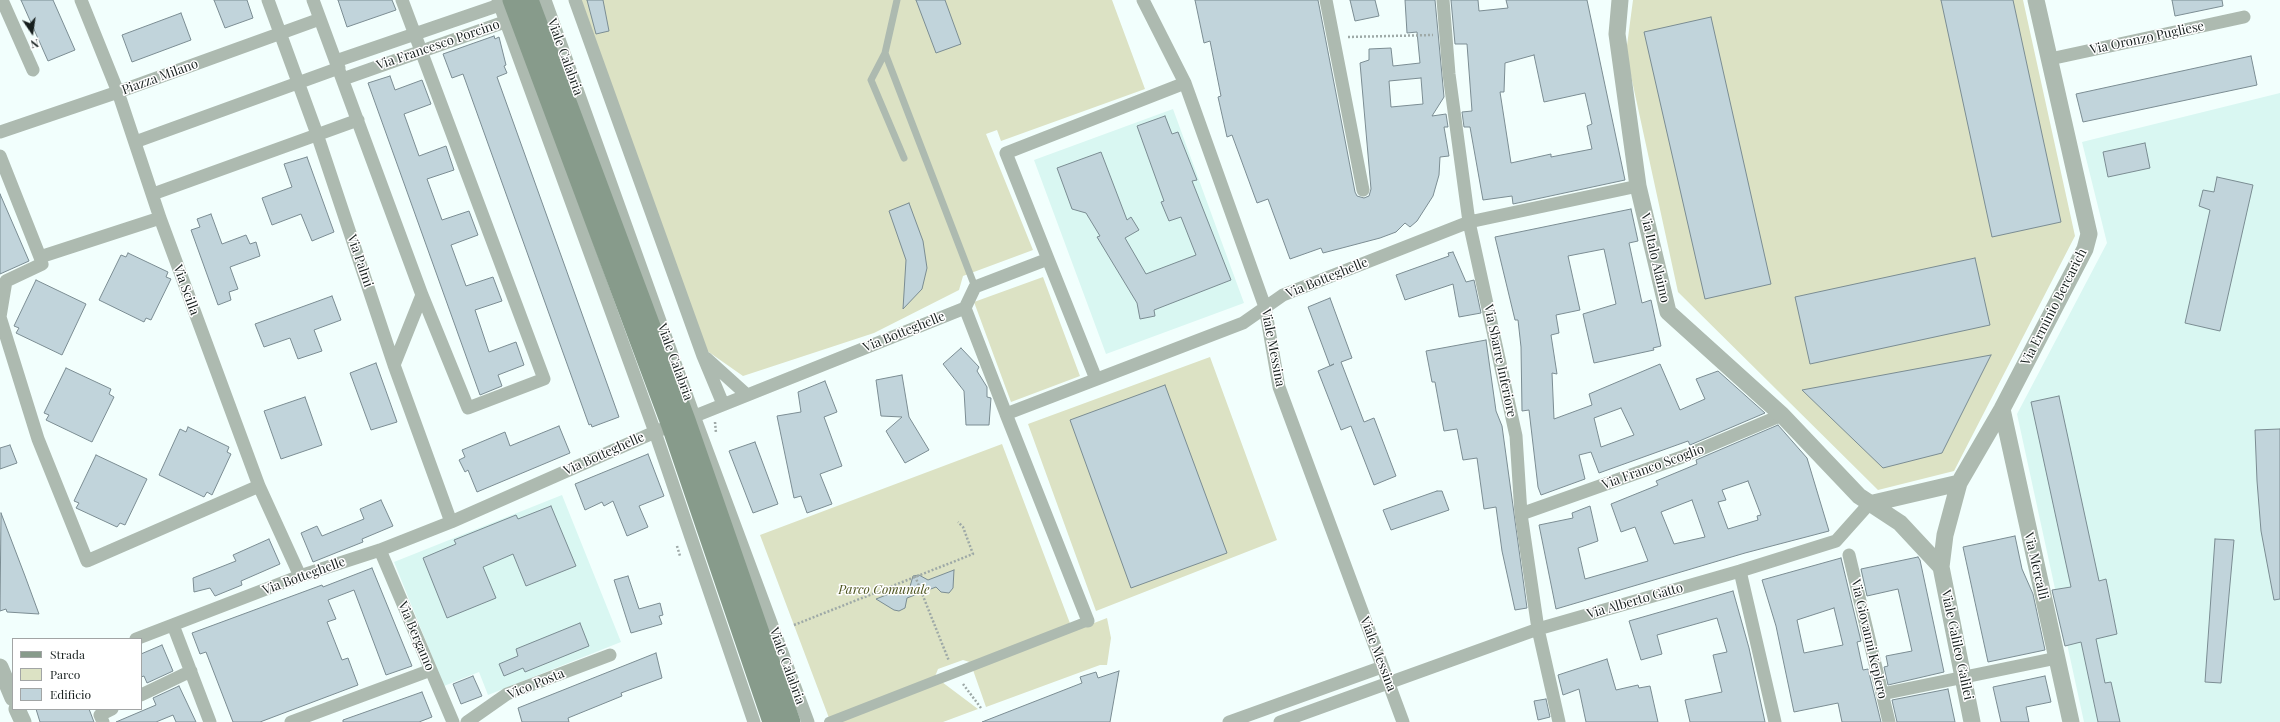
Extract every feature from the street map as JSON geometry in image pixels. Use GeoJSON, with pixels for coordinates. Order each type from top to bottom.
{"type":"FeatureCollection","features":[{"type":"Feature","properties":{"kind":"main road","name":"Viale Calabria"},"geometry":{"type":"LineString","coordinates":[[517,5],[791,722]]}},
{"type":"Feature","properties":{"kind":"main road","name":"Viale Calabria"},"geometry":{"type":"LineString","coordinates":[[676,423],[772,722]]}},
{"type":"Feature","properties":{"kind":"street"},"geometry":{"type":"LineString","coordinates":[[2,0],[33,70]]}},
{"type":"Feature","properties":{"kind":"street","name":"Via Scilla"},"geometry":{"type":"LineString","coordinates":[[81,0],[118,92],[160,218],[259,486],[300,576]]}},
{"type":"Feature","properties":{"kind":"street","name":"Via Palmi"},"geometry":{"type":"LineString","coordinates":[[268,0],[317,134],[394,365],[451,522]]}},
{"type":"Feature","properties":{"kind":"street"},"geometry":{"type":"LineString","coordinates":[[313,0],[422,295],[468,408],[544,379],[402,0]]}},
{"type":"Feature","properties":{"kind":"street"},"geometry":{"type":"LineString","coordinates":[[575,0],[703,356],[723,404]]}},
{"type":"Feature","properties":{"kind":"street","name":"Viale Messina"},"geometry":{"type":"LineString","coordinates":[[1144,0],[1185,83],[1265,307],[1279,387],[1403,722]]}},
{"type":"Feature","properties":{"kind":"street"},"geometry":{"type":"LineString","coordinates":[[1326,0],[1363,190]]}},
{"type":"Feature","properties":{"kind":"street","name":"Via Sbarre Inferiore"},"geometry":{"type":"LineString","coordinates":[[1443,0],[1449,74],[1470,222],[1516,436],[1521,514],[1538,629],[1559,722]]}},
{"type":"Feature","properties":{"kind":"street","name":"Via Italo Alaimo"},"geometry":{"type":"LineString","coordinates":[[1620,0],[1617,34],[1638,186],[1668,312],[1782,415],[1859,496],[1900,523],[1941,567]]}},
{"type":"Feature","properties":{"kind":"street","name":"Via Erminio Bercarich"},"geometry":{"type":"LineString","coordinates":[[1941,567],[1945,535],[1959,483],[2002,409],[2085,249],[2089,234],[2036,0]]}},
{"type":"Feature","properties":{"kind":"street","name":"Via Francesco Porcino"},"geometry":{"type":"LineString","coordinates":[[339,69],[415,34],[517,5]]}},
{"type":"Feature","properties":{"kind":"street","name":"Via Francesco Porcino"},"geometry":{"type":"LineString","coordinates":[[339,69],[421,51],[517,5]]}},
{"type":"Feature","properties":{"kind":"street","name":"Viale Calabria"},"geometry":{"type":"LineString","coordinates":[[517,5],[676,423],[808,722]]}},
{"type":"Feature","properties":{"kind":"street","name":"Via Oronzo Pugliese"},"geometry":{"type":"LineString","coordinates":[[2050,60],[2244,17]]}},
{"type":"Feature","properties":{"kind":"street","name":"Piazza Milano"},"geometry":{"type":"LineString","coordinates":[[0,132],[118,92],[320,19]]}},
{"type":"Feature","properties":{"kind":"street"},"geometry":{"type":"LineString","coordinates":[[135,142],[339,69]]}},
{"type":"Feature","properties":{"kind":"street"},"geometry":{"type":"LineString","coordinates":[[1096,379],[1006,153],[1185,83]]}},
{"type":"Feature","properties":{"kind":"street"},"geometry":{"type":"LineString","coordinates":[[153,194],[358,120]]}},
{"type":"Feature","properties":{"kind":"street"},"geometry":{"type":"LineString","coordinates":[[0,156],[42,264],[6,281],[0,317],[38,439],[87,561],[259,486]]}},
{"type":"Feature","properties":{"kind":"street","name":"Via Botteghelle"},"geometry":{"type":"LineString","coordinates":[[1006,414],[1243,323],[1283,295],[1470,222],[1638,186]]}},
{"type":"Feature","properties":{"kind":"street"},"geometry":{"type":"LineString","coordinates":[[40,257],[160,218]]}},
{"type":"Feature","properties":{"kind":"street"},"geometry":{"type":"LineString","coordinates":[[829,722],[1088,621],[965,308],[975,287],[1048,259]]}},
{"type":"Feature","properties":{"kind":"street"},"geometry":{"type":"LineString","coordinates":[[394,365],[422,295]]}},
{"type":"Feature","properties":{"kind":"street","name":"Via Botteghelle"},"geometry":{"type":"LineString","coordinates":[[139,638],[300,576],[380,550],[451,522],[676,423],[965,308]]}},
{"type":"Feature","properties":{"kind":"street"},"geometry":{"type":"LineString","coordinates":[[703,356],[747,395]]}},
{"type":"Feature","properties":{"kind":"street","name":"Via Mercalli"},"geometry":{"type":"LineString","coordinates":[[2002,409],[2071,722]]}},
{"type":"Feature","properties":{"kind":"street","name":"Via Franco Scoglio"},"geometry":{"type":"LineString","coordinates":[[1521,514],[1682,458],[1782,415]]}},
{"type":"Feature","properties":{"kind":"street","name":"Viale Calabria"},"geometry":{"type":"LineString","coordinates":[[676,423],[754,722]]}},
{"type":"Feature","properties":{"kind":"street"},"geometry":{"type":"LineString","coordinates":[[1869,504],[1959,483]]}},
{"type":"Feature","properties":{"kind":"street","name":"Via Alberto Gatto"},"geometry":{"type":"LineString","coordinates":[[1280,722],[1538,629],[1740,571],[1836,541],[1869,504]]}},
{"type":"Feature","properties":{"kind":"street","name":"Via Bergamo"},"geometry":{"type":"LineString","coordinates":[[380,550],[453,722]]}},
{"type":"Feature","properties":{"kind":"street","name":"Via Giovanni Keplero"},"geometry":{"type":"LineString","coordinates":[[1849,555],[1889,722]]}},
{"type":"Feature","properties":{"kind":"street","name":"Viale Galileo Galilei"},"geometry":{"type":"LineString","coordinates":[[1941,567],[1972,722]]}},
{"type":"Feature","properties":{"kind":"street"},"geometry":{"type":"LineString","coordinates":[[1740,571],[1776,722]]}},
{"type":"Feature","properties":{"kind":"street"},"geometry":{"type":"LineString","coordinates":[[173,625],[210,722]]}},
{"type":"Feature","properties":{"kind":"street","name":"Vico Posta"},"geometry":{"type":"LineString","coordinates":[[467,722],[507,694],[610,655]]}},
{"type":"Feature","properties":{"kind":"street"},"geometry":{"type":"LineString","coordinates":[[1882,694],[2057,658]]}},
{"type":"Feature","properties":{"kind":"street"},"geometry":{"type":"LineString","coordinates":[[0,667],[12,691]]}},
{"type":"Feature","properties":{"kind":"street"},"geometry":{"type":"LineString","coordinates":[[1229,722],[1382,667]]}},
{"type":"Feature","properties":{"kind":"street"},"geometry":{"type":"LineString","coordinates":[[290,722],[431,670]]}},
{"type":"Feature","properties":{"kind":"street"},"geometry":{"type":"LineString","coordinates":[[142,695],[191,671]]}},
{"type":"Feature","properties":{"kind":"street"},"geometry":{"type":"LineString","coordinates":[[17,710],[23,722]]}},
{"type":"Feature","properties":{"kind":"street"},"geometry":{"type":"LineString","coordinates":[[103,722],[100,715],[110,710]]}},
{"type":"Feature","properties":{"kind":"lane"},"geometry":{"type":"LineString","coordinates":[[897,0],[885,53],[871,80],[904,158]]}},
{"type":"Feature","properties":{"kind":"lane"},"geometry":{"type":"LineString","coordinates":[[885,53],[975,287]]}},
{"type":"Feature","properties":{"kind":"path"},"geometry":{"type":"LineString","coordinates":[[1334,38],[1380,35],[1446,35]]}},
{"type":"Feature","properties":{"kind":"path"},"geometry":{"type":"LineString","coordinates":[[794,625],[973,554],[963,527],[958,522]]}},
{"type":"Feature","properties":{"kind":"path"},"geometry":{"type":"LineString","coordinates":[[915,576],[954,673],[981,708]]}},
{"type":"Feature","properties":{"kind":"shaded area"},"geometry":{"type":"Polygon","coordinates":[[[2280,93],[2280,722],[2084,722],[2017,414],[2107,243],[2082,142],[2280,93]]]}},
{"type":"Feature","properties":{"kind":"shaded area"},"geometry":{"type":"Polygon","coordinates":[[[1173,109],[1244,303],[1106,354],[1034,160],[1173,109]]]}},
{"type":"Feature","properties":{"kind":"shaded area"},"geometry":{"type":"Polygon","coordinates":[[[562,495],[621,642],[488,695],[479,672],[444,686],[394,562],[562,495]]]}},
{"type":"Feature","properties":{"kind":"green space"},"geometry":{"type":"Polygon","coordinates":[[[580,0],[1112,0],[1145,89],[1001,141],[997,130],[986,134],[1033,250],[963,276],[959,290],[874,333],[743,376],[703,348],[580,0]]]}},
{"type":"Feature","properties":{"kind":"green space"},"geometry":{"type":"Polygon","coordinates":[[[1633,0],[2023,0],[2075,236],[1954,471],[1878,490],[1678,292],[1626,53],[1633,0]]]}},
{"type":"Feature","properties":{"kind":"green space"},"geometry":{"type":"Polygon","coordinates":[[[1043,277],[1080,376],[1011,402],[974,302],[1043,277]]]}},
{"type":"Feature","properties":{"kind":"green space"},"geometry":{"type":"Polygon","coordinates":[[[1210,357],[1277,540],[1096,611],[1028,424],[1210,357]]]}},
{"type":"Feature","properties":{"kind":"green space","name":"Parco Comunale"},"geometry":{"type":"Polygon","coordinates":[[[1002,444],[1071,626],[973,663],[963,660],[938,669],[934,679],[829,718],[760,535],[1002,444]]]}},
{"type":"Feature","properties":{"kind":"green space"},"geometry":{"type":"Polygon","coordinates":[[[1107,618],[1111,638],[1107,665],[1100,665],[986,707],[973,670],[1107,618]]]}},
{"type":"Feature","properties":{"kind":"green space"},"geometry":{"type":"Polygon","coordinates":[[[942,682],[978,709],[943,722],[838,722],[942,682]]]}},
{"type":"Feature","properties":{"kind":"building"},"geometry":{"type":"Polygon","coordinates":[[[21,0],[53,0],[75,50],[48,61],[21,0]]]}},
{"type":"Feature","properties":{"kind":"building"},"geometry":{"type":"Polygon","coordinates":[[[214,0],[247,0],[253,18],[225,28],[214,0]]]}},
{"type":"Feature","properties":{"kind":"building"},"geometry":{"type":"Polygon","coordinates":[[[338,0],[392,0],[396,10],[347,27],[338,0]]]}},
{"type":"Feature","properties":{"kind":"building"},"geometry":{"type":"Polygon","coordinates":[[[587,0],[603,0],[609,31],[596,34],[587,0]]]}},
{"type":"Feature","properties":{"kind":"building"},"geometry":{"type":"Polygon","coordinates":[[[916,0],[945,0],[961,44],[936,53],[916,0]]]}},
{"type":"Feature","properties":{"kind":"building"},"geometry":{"type":"Polygon","coordinates":[[[1195,0],[1318,0],[1355,192],[1357,196],[1364,198],[1369,196],[1371,189],[1360,63],[1369,60],[1369,49],[1391,48],[1393,66],[1420,63],[1417,32],[1407,33],[1405,0],[1435,0],[1444,97],[1432,116],[1446,114],[1448,127],[1444,127],[1449,156],[1440,157],[1439,175],[1433,196],[1417,221],[1410,227],[1405,223],[1396,232],[1380,238],[1323,253],[1321,248],[1290,259],[1268,199],[1257,203],[1232,135],[1227,137],[1218,97],[1221,96],[1210,41],[1204,43],[1195,0]],[[1421,78],[1389,81],[1391,107],[1423,104],[1421,78]]]}},
{"type":"Feature","properties":{"kind":"building"},"geometry":{"type":"Polygon","coordinates":[[[1350,0],[1375,0],[1379,16],[1355,21],[1350,0]]]}},
{"type":"Feature","properties":{"kind":"building"},"geometry":{"type":"Polygon","coordinates":[[[1451,0],[1478,0],[1479,11],[1508,8],[1506,0],[1587,0],[1625,180],[1513,204],[1512,196],[1483,200],[1470,127],[1464,127],[1462,112],[1472,111],[1467,44],[1455,44],[1451,0]],[[1534,55],[1505,63],[1504,92],[1500,92],[1511,163],[1551,154],[1551,157],[1592,149],[1587,126],[1592,124],[1585,93],[1544,102],[1534,55]]]}},
{"type":"Feature","properties":{"kind":"building"},"geometry":{"type":"Polygon","coordinates":[[[1941,0],[2013,0],[2061,222],[1992,237],[1941,0]]]}},
{"type":"Feature","properties":{"kind":"building"},"geometry":{"type":"Polygon","coordinates":[[[2172,0],[2222,0],[2223,6],[2175,16],[2172,0]]]}},
{"type":"Feature","properties":{"kind":"building"},"geometry":{"type":"Polygon","coordinates":[[[181,13],[191,40],[132,62],[122,35],[181,13]]]}},
{"type":"Feature","properties":{"kind":"building"},"geometry":{"type":"Polygon","coordinates":[[[1711,17],[1771,284],[1705,299],[1644,32],[1711,17]]]}},
{"type":"Feature","properties":{"kind":"building"},"geometry":{"type":"Polygon","coordinates":[[[494,36],[495,39],[499,37],[506,65],[504,66],[507,73],[497,77],[619,417],[592,427],[591,424],[589,425],[463,74],[452,78],[443,54],[494,36]]]}},
{"type":"Feature","properties":{"kind":"building"},"geometry":{"type":"Polygon","coordinates":[[[2251,56],[2257,85],[2083,122],[2076,94],[2251,56]]]}},
{"type":"Feature","properties":{"kind":"building"},"geometry":{"type":"Polygon","coordinates":[[[390,76],[395,90],[422,80],[431,104],[404,114],[419,156],[446,146],[454,170],[427,179],[442,220],[469,211],[478,235],[451,245],[466,286],[493,277],[502,301],[475,310],[489,352],[516,342],[524,365],[498,375],[502,386],[480,395],[368,83],[390,76]]]}},
{"type":"Feature","properties":{"kind":"building"},"geometry":{"type":"Polygon","coordinates":[[[1165,116],[1172,134],[1178,132],[1197,180],[1192,181],[1231,280],[1154,310],[1155,316],[1140,319],[1137,303],[1097,237],[1100,236],[1086,213],[1072,209],[1057,168],[1101,152],[1127,220],[1131,217],[1139,230],[1125,238],[1146,274],[1196,255],[1181,217],[1169,221],[1161,202],[1164,201],[1137,126],[1165,116]]]}},
{"type":"Feature","properties":{"kind":"building"},"geometry":{"type":"Polygon","coordinates":[[[2145,143],[2150,168],[2108,177],[2103,152],[2145,143]]]}},
{"type":"Feature","properties":{"kind":"building"},"geometry":{"type":"Polygon","coordinates":[[[307,157],[334,232],[312,241],[301,214],[272,225],[262,198],[292,187],[284,164],[307,157]]]}},
{"type":"Feature","properties":{"kind":"building"},"geometry":{"type":"Polygon","coordinates":[[[2217,177],[2253,185],[2220,331],[2185,323],[2210,210],[2199,206],[2203,190],[2214,192],[2217,177]]]}},
{"type":"Feature","properties":{"kind":"building"},"geometry":{"type":"Polygon","coordinates":[[[0,194],[29,261],[0,274],[0,194]]]}},
{"type":"Feature","properties":{"kind":"building"},"geometry":{"type":"Polygon","coordinates":[[[909,203],[923,241],[927,268],[922,289],[903,309],[906,260],[889,211],[909,203]]]}},
{"type":"Feature","properties":{"kind":"building"},"geometry":{"type":"Polygon","coordinates":[[[1631,209],[1638,241],[1629,243],[1642,303],[1651,300],[1661,346],[1653,348],[1654,350],[1594,363],[1583,314],[1616,304],[1604,249],[1568,256],[1580,310],[1556,315],[1559,333],[1551,335],[1557,374],[1552,373],[1554,419],[1592,405],[1589,394],[1660,364],[1680,410],[1705,399],[1696,379],[1718,371],[1765,413],[1690,445],[1688,441],[1599,473],[1591,452],[1579,455],[1585,479],[1541,495],[1538,487],[1529,410],[1522,411],[1521,347],[1518,320],[1515,320],[1495,237],[1631,209]],[[1621,408],[1594,418],[1601,447],[1634,435],[1621,408]]]}},
{"type":"Feature","properties":{"kind":"building"},"geometry":{"type":"Polygon","coordinates":[[[211,214],[222,244],[246,235],[250,244],[256,242],[260,256],[230,267],[238,289],[229,292],[231,300],[218,305],[191,230],[200,227],[197,219],[211,214]]]}},
{"type":"Feature","properties":{"kind":"building"},"geometry":{"type":"Polygon","coordinates":[[[1453,252],[1466,282],[1474,280],[1481,313],[1459,317],[1453,284],[1405,300],[1396,275],[1449,256],[1448,253],[1453,252]]]}},
{"type":"Feature","properties":{"kind":"building"},"geometry":{"type":"Polygon","coordinates":[[[128,253],[168,272],[166,277],[171,279],[151,320],[146,318],[144,322],[99,300],[121,255],[126,257],[128,253]]]}},
{"type":"Feature","properties":{"kind":"building"},"geometry":{"type":"Polygon","coordinates":[[[1975,258],[1990,325],[1810,364],[1795,297],[1975,258]]]}},
{"type":"Feature","properties":{"kind":"building"},"geometry":{"type":"Polygon","coordinates":[[[36,280],[86,304],[62,355],[16,333],[19,328],[14,326],[36,280]]]}},
{"type":"Feature","properties":{"kind":"building"},"geometry":{"type":"Polygon","coordinates":[[[332,296],[341,320],[314,330],[322,351],[298,359],[290,338],[264,347],[255,324],[332,296]]]}},
{"type":"Feature","properties":{"kind":"building"},"geometry":{"type":"Polygon","coordinates":[[[1330,298],[1352,358],[1341,362],[1364,422],[1374,418],[1396,476],[1374,485],[1351,426],[1341,430],[1318,371],[1330,366],[1308,307],[1330,298]]]}},
{"type":"Feature","properties":{"kind":"building"},"geometry":{"type":"Polygon","coordinates":[[[1486,340],[1496,411],[1502,426],[1527,608],[1515,610],[1502,551],[1496,507],[1484,509],[1477,458],[1463,460],[1457,429],[1444,431],[1435,382],[1432,382],[1426,351],[1486,340]]]}},
{"type":"Feature","properties":{"kind":"building"},"geometry":{"type":"Polygon","coordinates":[[[961,348],[979,367],[977,371],[987,387],[987,397],[991,398],[989,425],[966,425],[964,391],[943,364],[961,348]]]}},
{"type":"Feature","properties":{"kind":"building"},"geometry":{"type":"Polygon","coordinates":[[[1991,355],[1942,453],[1883,468],[1802,390],[1991,355]]]}},
{"type":"Feature","properties":{"kind":"building"},"geometry":{"type":"Polygon","coordinates":[[[376,363],[397,422],[371,430],[350,373],[376,363]]]}},
{"type":"Feature","properties":{"kind":"building"},"geometry":{"type":"Polygon","coordinates":[[[66,368],[111,389],[109,394],[114,397],[92,442],[46,420],[49,415],[44,413],[66,368]]]}},
{"type":"Feature","properties":{"kind":"building"},"geometry":{"type":"Polygon","coordinates":[[[902,375],[909,417],[929,450],[905,463],[886,431],[902,417],[881,416],[876,380],[902,375]]]}},
{"type":"Feature","properties":{"kind":"building"},"geometry":{"type":"Polygon","coordinates":[[[825,381],[837,412],[824,417],[842,466],[820,474],[832,504],[807,513],[801,496],[794,498],[777,416],[801,412],[798,392],[825,381]]]}},
{"type":"Feature","properties":{"kind":"building"},"geometry":{"type":"Polygon","coordinates":[[[1165,385],[1227,553],[1131,588],[1070,420],[1165,385]]]}},
{"type":"Feature","properties":{"kind":"building"},"geometry":{"type":"Polygon","coordinates":[[[2059,396],[2099,581],[2106,579],[2117,634],[2096,639],[2105,683],[2111,682],[2120,722],[2098,722],[2081,642],[2065,646],[2052,590],[2071,587],[2031,402],[2059,396]]]}},
{"type":"Feature","properties":{"kind":"building"},"geometry":{"type":"Polygon","coordinates":[[[305,397],[322,445],[281,459],[264,411],[305,397]]]}},
{"type":"Feature","properties":{"kind":"building"},"geometry":{"type":"Polygon","coordinates":[[[1778,425],[1807,458],[1829,531],[1745,553],[1556,609],[1539,525],[1573,518],[1572,513],[1590,506],[1598,541],[1578,548],[1585,579],[1648,561],[1635,527],[1621,532],[1611,504],[1658,485],[1656,481],[1697,464],[1696,460],[1778,425]],[[1748,481],[1722,490],[1726,500],[1718,502],[1728,529],[1758,520],[1757,516],[1761,515],[1748,481]],[[1692,500],[1661,512],[1674,544],[1705,537],[1692,500]]]}},
{"type":"Feature","properties":{"kind":"building"},"geometry":{"type":"Polygon","coordinates":[[[559,426],[570,453],[477,492],[468,470],[465,472],[459,460],[465,457],[462,450],[505,432],[510,446],[559,426]]]}},
{"type":"Feature","properties":{"kind":"building"},"geometry":{"type":"Polygon","coordinates":[[[188,427],[229,447],[227,452],[231,454],[212,495],[207,492],[204,497],[159,475],[180,429],[186,432],[188,427]]]}},
{"type":"Feature","properties":{"kind":"building"},"geometry":{"type":"Polygon","coordinates":[[[2280,429],[2280,599],[2274,600],[2261,531],[2255,430],[2280,429]]]}},
{"type":"Feature","properties":{"kind":"building"},"geometry":{"type":"Polygon","coordinates":[[[755,442],[778,504],[753,513],[729,451],[755,442]]]}},
{"type":"Feature","properties":{"kind":"building"},"geometry":{"type":"Polygon","coordinates":[[[10,445],[17,463],[0,469],[0,448],[10,445]]]}},
{"type":"Feature","properties":{"kind":"building"},"geometry":{"type":"Polygon","coordinates":[[[648,454],[664,496],[639,506],[648,527],[627,536],[613,501],[604,506],[602,502],[585,510],[575,484],[648,454]]]}},
{"type":"Feature","properties":{"kind":"building"},"geometry":{"type":"Polygon","coordinates":[[[96,455],[147,479],[125,525],[120,523],[117,527],[76,508],[79,503],[74,501],[96,455]]]}},
{"type":"Feature","properties":{"kind":"building"},"geometry":{"type":"Polygon","coordinates":[[[1437,491],[1442,491],[1449,510],[1391,530],[1383,510],[1437,491]]]}},
{"type":"Feature","properties":{"kind":"building"},"geometry":{"type":"Polygon","coordinates":[[[381,500],[393,526],[362,539],[363,542],[313,562],[301,533],[317,526],[322,536],[364,519],[360,509],[381,500]]]}},
{"type":"Feature","properties":{"kind":"building"},"geometry":{"type":"Polygon","coordinates":[[[551,506],[576,566],[526,586],[513,554],[483,567],[496,598],[447,618],[423,558],[456,544],[454,540],[516,515],[518,519],[551,506]]]}},
{"type":"Feature","properties":{"kind":"building"},"geometry":{"type":"Polygon","coordinates":[[[1,513],[39,614],[7,612],[6,609],[0,611],[1,513]]]}},
{"type":"Feature","properties":{"kind":"building"},"geometry":{"type":"Polygon","coordinates":[[[2015,536],[2022,569],[2033,594],[2045,650],[1988,662],[1963,547],[2015,536]]]}},
{"type":"Feature","properties":{"kind":"building"},"geometry":{"type":"Polygon","coordinates":[[[269,539],[280,564],[241,581],[242,585],[215,596],[210,588],[194,592],[193,578],[236,561],[233,555],[269,539]]]}},
{"type":"Feature","properties":{"kind":"building"},"geometry":{"type":"Polygon","coordinates":[[[2215,539],[2234,540],[2221,683],[2205,682],[2215,539]]]}},
{"type":"Feature","properties":{"kind":"building"},"geometry":{"type":"Polygon","coordinates":[[[1918,557],[1920,560],[1944,672],[1888,685],[1884,667],[1888,666],[1886,656],[1912,651],[1898,589],[1867,596],[1861,569],[1918,557]]]}},
{"type":"Feature","properties":{"kind":"building"},"geometry":{"type":"Polygon","coordinates":[[[1841,558],[1861,641],[1857,642],[1863,670],[1868,669],[1881,722],[1842,722],[1838,703],[1794,712],[1776,626],[1762,580],[1841,558]],[[1834,608],[1797,620],[1804,653],[1843,645],[1834,608]]]}},
{"type":"Feature","properties":{"kind":"building"},"geometry":{"type":"Polygon","coordinates":[[[372,568],[412,666],[386,675],[354,590],[328,600],[336,619],[327,622],[342,660],[348,658],[358,685],[260,722],[233,722],[206,652],[200,654],[192,633],[322,585],[323,587],[372,568]]]}},
{"type":"Feature","properties":{"kind":"building"},"geometry":{"type":"Polygon","coordinates":[[[954,570],[953,588],[949,593],[941,592],[936,587],[907,598],[905,608],[899,611],[894,610],[876,599],[909,586],[909,590],[913,576],[919,575],[928,580],[954,570]]]}},
{"type":"Feature","properties":{"kind":"building"},"geometry":{"type":"Polygon","coordinates":[[[628,576],[639,609],[660,603],[663,615],[659,616],[662,624],[631,633],[614,580],[628,576]]]}},
{"type":"Feature","properties":{"kind":"building"},"geometry":{"type":"Polygon","coordinates":[[[1733,591],[1749,648],[1765,722],[1690,722],[1685,700],[1722,692],[1713,655],[1727,652],[1717,618],[1657,635],[1662,654],[1641,660],[1629,621],[1733,591]]]}},
{"type":"Feature","properties":{"kind":"building"},"geometry":{"type":"Polygon","coordinates":[[[580,623],[589,646],[525,672],[523,668],[504,676],[499,664],[518,656],[516,649],[580,623]]]}},
{"type":"Feature","properties":{"kind":"building"},"geometry":{"type":"Polygon","coordinates":[[[162,645],[173,671],[147,683],[144,676],[142,677],[142,654],[162,645]]]}},
{"type":"Feature","properties":{"kind":"building"},"geometry":{"type":"Polygon","coordinates":[[[656,653],[662,678],[621,693],[622,696],[568,718],[569,722],[522,722],[518,708],[656,653]]]}},
{"type":"Feature","properties":{"kind":"building"},"geometry":{"type":"Polygon","coordinates":[[[1607,659],[1616,690],[1638,685],[1639,688],[1650,686],[1658,722],[1586,722],[1579,689],[1563,695],[1558,675],[1607,659]]]}},
{"type":"Feature","properties":{"kind":"building"},"geometry":{"type":"Polygon","coordinates":[[[1119,671],[1110,722],[982,722],[1082,683],[1080,677],[1096,672],[1098,678],[1119,671]]]}},
{"type":"Feature","properties":{"kind":"building"},"geometry":{"type":"Polygon","coordinates":[[[473,676],[482,696],[461,704],[453,684],[473,676]]]}},
{"type":"Feature","properties":{"kind":"building"},"geometry":{"type":"Polygon","coordinates":[[[2045,676],[2051,702],[2026,707],[2029,722],[2001,722],[1993,687],[2045,676]]]}},
{"type":"Feature","properties":{"kind":"building"},"geometry":{"type":"Polygon","coordinates":[[[179,686],[196,722],[176,722],[173,715],[156,722],[116,722],[156,705],[153,698],[179,686]]]}},
{"type":"Feature","properties":{"kind":"building"},"geometry":{"type":"Polygon","coordinates":[[[1948,689],[1955,722],[1897,722],[1892,700],[1948,689]]]}},
{"type":"Feature","properties":{"kind":"building"},"geometry":{"type":"Polygon","coordinates":[[[422,692],[432,717],[419,722],[343,722],[343,720],[422,692]]]}},
{"type":"Feature","properties":{"kind":"building"},"geometry":{"type":"Polygon","coordinates":[[[1546,699],[1550,717],[1538,720],[1534,701],[1546,699]]]}},
{"type":"Feature","properties":{"kind":"building"},"geometry":{"type":"Polygon","coordinates":[[[36,710],[89,710],[94,722],[40,722],[36,710]]]}}]}
